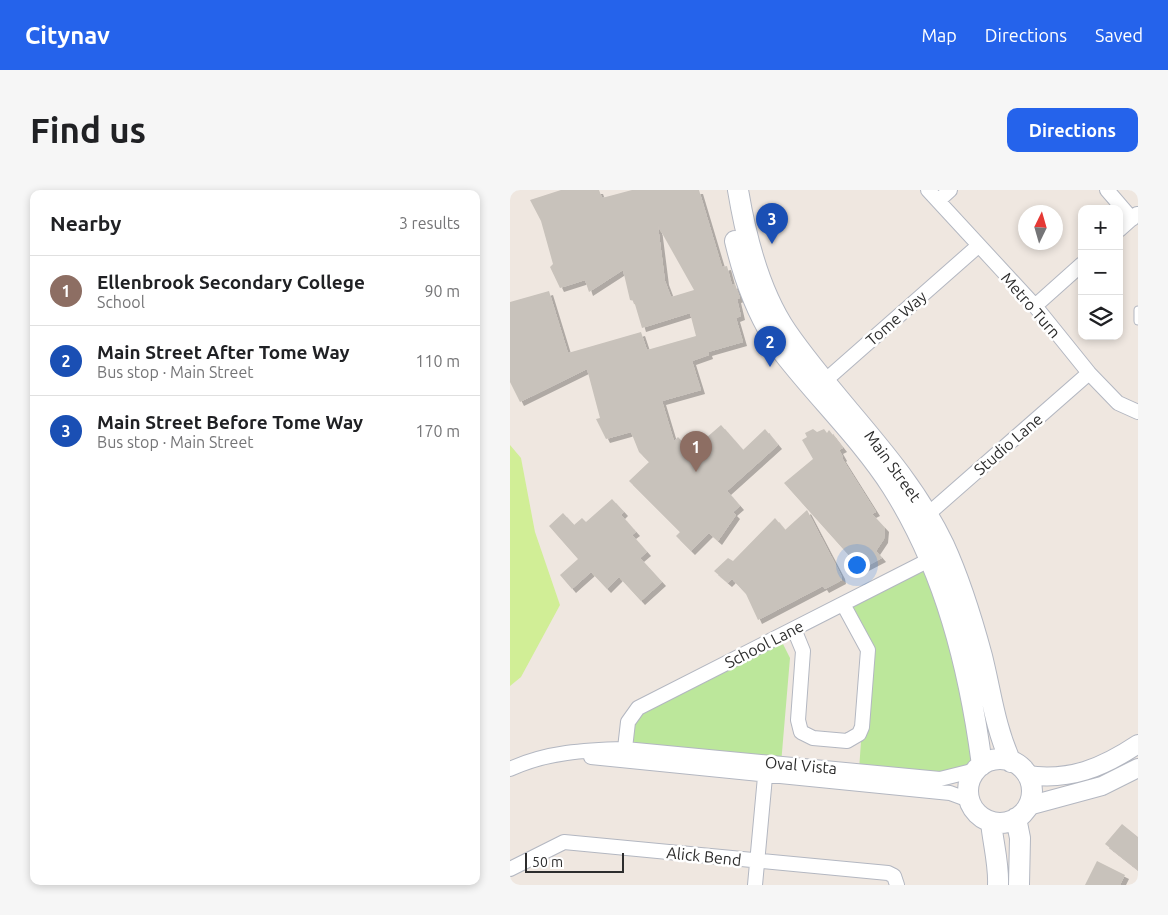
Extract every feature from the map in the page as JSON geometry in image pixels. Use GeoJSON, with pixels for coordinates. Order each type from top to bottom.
{"type":"FeatureCollection","features":[{"type":"Feature","properties":{"kind":"main road","name":"Main Street"},"geometry":{"type":"LineString","coordinates":[[727,190],[732,230],[752,294],[784,354],[820,385],[897,466],[944,545],[962,593],[982,657],[1001,740],[1011,762]]}},
{"type":"Feature","properties":{"kind":"main road","name":"Main Street"},"geometry":{"type":"LineString","coordinates":[[738,190],[751,249],[775,311],[820,385],[891,486],[931,559],[964,657],[976,717],[979,767]]}},
{"type":"Feature","properties":{"kind":"main road"},"geometry":{"type":"LineString","coordinates":[[1019,885],[1022,812],[1031,790],[1027,775],[1011,762],[1001,760],[979,767],[969,783],[969,800],[974,810],[991,822],[1000,823],[1022,812]]}},
{"type":"Feature","properties":{"kind":"main road"},"geometry":{"type":"LineString","coordinates":[[991,822],[999,870],[998,885]]}},
{"type":"Feature","properties":{"kind":"street","name":"Metro Turn"},"geometry":{"type":"LineString","coordinates":[[928,190],[1035,306],[1089,374],[1118,403],[1138,412]]}},
{"type":"Feature","properties":{"kind":"street"},"geometry":{"type":"LineString","coordinates":[[939,200],[950,190]]}},
{"type":"Feature","properties":{"kind":"street"},"geometry":{"type":"LineString","coordinates":[[1107,190],[1135,216],[1123,226]]}},
{"type":"Feature","properties":{"kind":"street","name":"Tome Way"},"geometry":{"type":"LineString","coordinates":[[820,385],[978,246]]}},
{"type":"Feature","properties":{"kind":"street"},"geometry":{"type":"LineString","coordinates":[[1035,306],[1078,268]]}},
{"type":"Feature","properties":{"kind":"street","name":"Studio Lane"},"geometry":{"type":"LineString","coordinates":[[927,515],[1089,374]]}},
{"type":"Feature","properties":{"kind":"street","name":"School Lane"},"geometry":{"type":"LineString","coordinates":[[624,755],[628,722],[638,708],[931,559]]}},
{"type":"Feature","properties":{"kind":"street"},"geometry":{"type":"LineString","coordinates":[[794,629],[804,651],[798,720],[801,732],[813,738],[847,741],[854,738],[862,727],[868,650],[843,604]]}},
{"type":"Feature","properties":{"kind":"street"},"geometry":{"type":"LineString","coordinates":[[1027,775],[1049,778],[1097,769],[1138,744]]}},
{"type":"Feature","properties":{"kind":"street","name":"Oval Vista"},"geometry":{"type":"LineString","coordinates":[[510,769],[529,760],[590,750],[766,769],[950,793],[969,800]]}},
{"type":"Feature","properties":{"kind":"street","name":"Oval Vista"},"geometry":{"type":"LineString","coordinates":[[766,769],[940,778],[979,767]]}},
{"type":"Feature","properties":{"kind":"street"},"geometry":{"type":"LineString","coordinates":[[1022,812],[1102,786],[1138,768]]}},
{"type":"Feature","properties":{"kind":"street"},"geometry":{"type":"LineString","coordinates":[[755,885],[766,769]]}},
{"type":"Feature","properties":{"kind":"street","name":"Alick Bend"},"geometry":{"type":"LineString","coordinates":[[510,869],[564,842],[888,873],[894,876],[897,885]]}},
{"type":"Feature","properties":{"kind":"lane"},"geometry":{"type":"LineString","coordinates":[[1138,310],[1138,321]]}},
{"type":"Feature","properties":{"kind":"green space"},"geometry":{"type":"Polygon","coordinates":[[[510,445],[521,458],[535,532],[560,605],[521,677],[510,686],[510,445]]]}},
{"type":"Feature","properties":{"kind":"green space"},"geometry":{"type":"Polygon","coordinates":[[[931,559],[982,765],[960,775],[859,770],[867,657],[843,604],[931,559]]]}},
{"type":"Feature","properties":{"kind":"green space"},"geometry":{"type":"Polygon","coordinates":[[[779,636],[790,658],[781,764],[625,749],[632,714],[779,636]]]}},
{"type":"Feature","properties":{"kind":"building"},"geometry":{"type":"Polygon","coordinates":[[[561,190],[599,190],[602,198],[632,190],[699,190],[722,267],[727,266],[732,285],[735,284],[740,298],[737,299],[741,316],[736,318],[743,342],[708,352],[709,355],[692,361],[701,390],[662,401],[674,441],[678,437],[691,451],[721,425],[743,450],[765,429],[778,445],[727,491],[740,506],[733,512],[736,515],[718,541],[709,533],[691,551],[676,536],[680,532],[629,481],[649,462],[639,452],[631,432],[606,439],[596,419],[600,418],[587,369],[520,402],[510,382],[510,302],[549,291],[568,353],[641,332],[647,350],[696,336],[690,313],[642,328],[634,301],[630,300],[623,270],[589,292],[585,280],[560,288],[550,267],[553,264],[541,221],[530,200],[561,190]],[[658,226],[665,281],[671,297],[694,290],[658,226]]]}},
{"type":"Feature","properties":{"kind":"building"},"geometry":{"type":"Polygon","coordinates":[[[813,429],[817,432],[824,429],[827,433],[829,430],[843,448],[839,450],[842,458],[876,512],[872,514],[885,528],[884,539],[876,551],[882,558],[861,569],[784,483],[813,459],[802,440],[807,437],[805,433],[813,429]]]}},
{"type":"Feature","properties":{"kind":"building"},"geometry":{"type":"Polygon","coordinates":[[[612,499],[624,512],[621,515],[636,532],[632,535],[647,552],[640,558],[662,582],[641,601],[619,577],[607,589],[591,572],[572,589],[560,575],[578,559],[549,526],[563,513],[574,525],[582,518],[586,522],[612,499]]]}},
{"type":"Feature","properties":{"kind":"building"},"geometry":{"type":"Polygon","coordinates":[[[807,510],[842,580],[825,589],[823,586],[758,620],[746,594],[732,579],[728,583],[714,571],[728,558],[733,561],[775,518],[785,530],[807,510]]]}},
{"type":"Feature","properties":{"kind":"building"},"geometry":{"type":"Polygon","coordinates":[[[1122,824],[1138,837],[1138,870],[1105,844],[1122,824]]]}},
{"type":"Feature","properties":{"kind":"building"},"geometry":{"type":"Polygon","coordinates":[[[1097,861],[1125,875],[1120,885],[1085,885],[1097,861]]]}},
{"type":"Feature","properties":{"kind":"place","name":"Main Street Before Tome Way"},"geometry":{"type":"Point","coordinates":[772,244]}},
{"type":"Feature","properties":{"kind":"place","name":"Main Street After Tome Way"},"geometry":{"type":"Point","coordinates":[770,367]}},
{"type":"Feature","properties":{"kind":"place","name":"Ellenbrook Secondary College"},"geometry":{"type":"Point","coordinates":[696,472]}}]}
